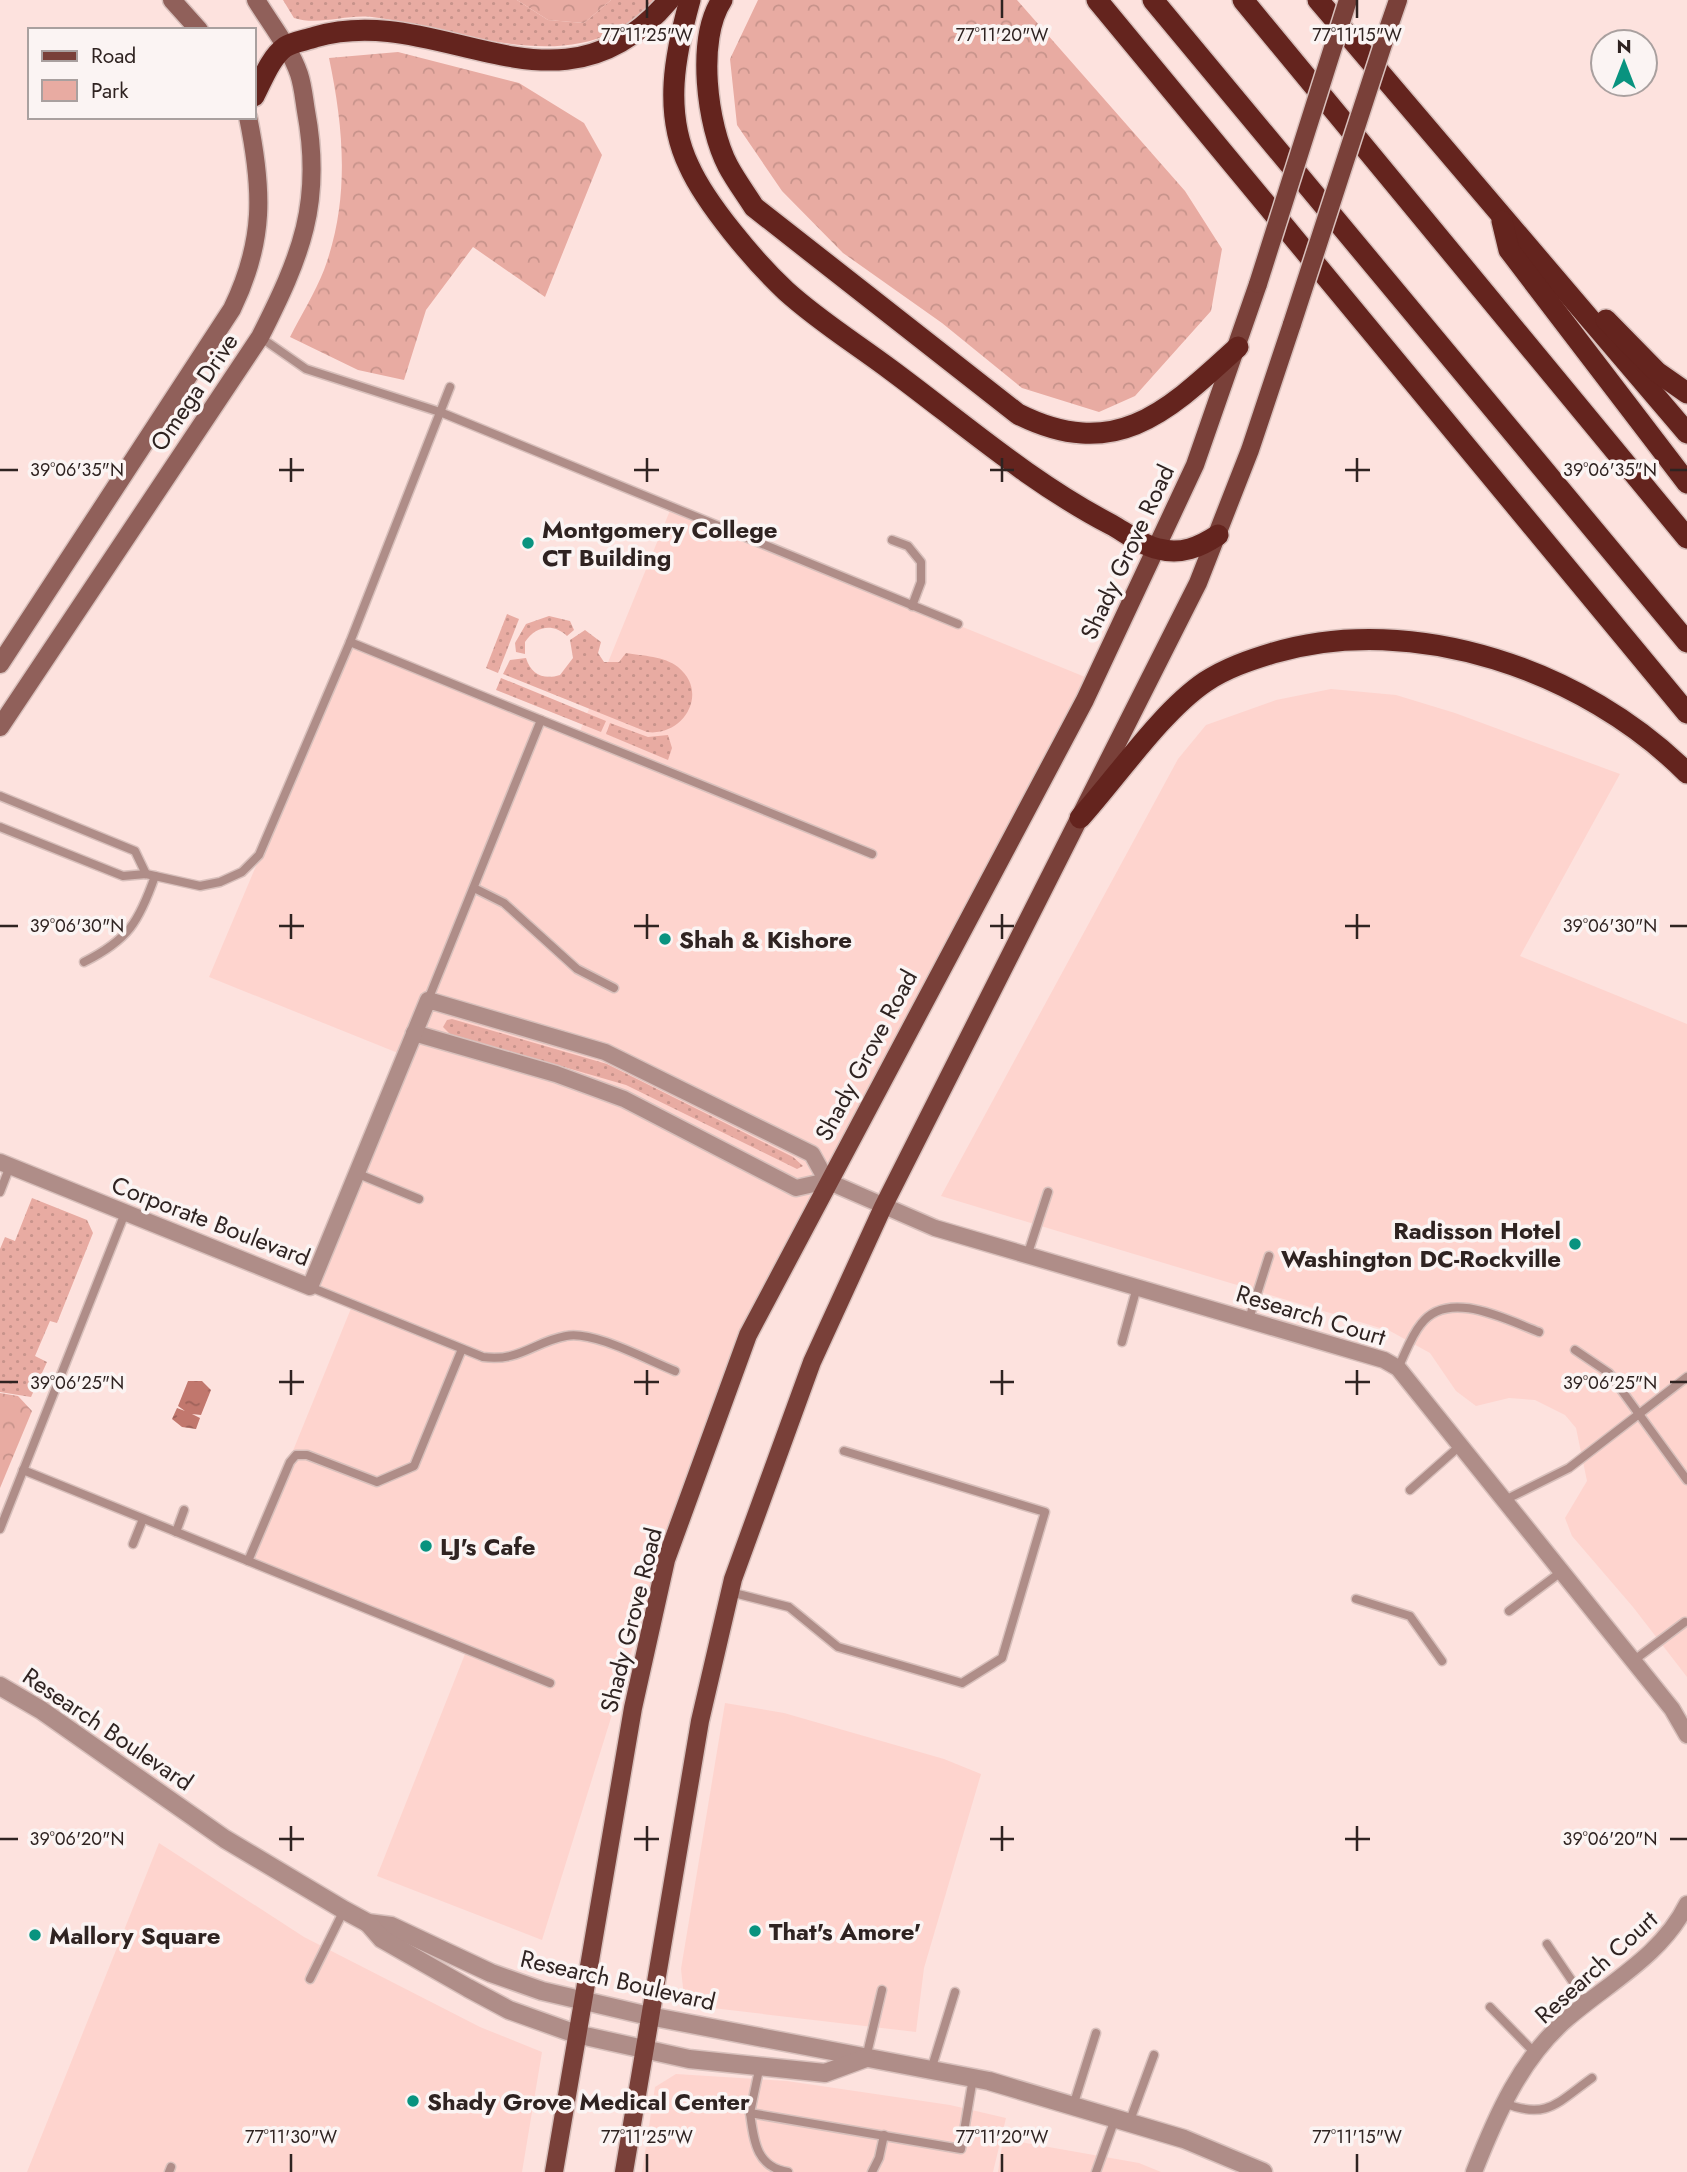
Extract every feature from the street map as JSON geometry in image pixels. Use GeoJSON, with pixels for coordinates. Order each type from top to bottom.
{"type":"FeatureCollection","features":[{"type":"Feature","properties":{"kind":"highway"},"geometry":{"type":"LineString","coordinates":[[256,92],[269,67],[285,47],[351,29],[383,29],[540,60],[573,58],[601,52],[627,41],[652,21],[669,0]]}},
{"type":"Feature","properties":{"kind":"highway"},"geometry":{"type":"LineString","coordinates":[[690,0],[676,50],[673,84],[678,131],[688,165],[713,206],[783,289],[827,326],[891,370],[954,422],[1068,502],[1158,549],[1183,551],[1202,546],[1218,535]]}},
{"type":"Feature","properties":{"kind":"highway"},"geometry":{"type":"LineString","coordinates":[[722,0],[715,10],[708,53],[710,110],[727,165],[754,207],[1018,414],[1045,428],[1080,434],[1131,429],[1180,400],[1238,347]]}},
{"type":"Feature","properties":{"kind":"highway"},"geometry":{"type":"LineString","coordinates":[[1097,0],[1687,713]]}},
{"type":"Feature","properties":{"kind":"highway"},"geometry":{"type":"LineString","coordinates":[[1153,0],[1687,642]]}},
{"type":"Feature","properties":{"kind":"highway"},"geometry":{"type":"LineString","coordinates":[[1243,0],[1687,538]]}},
{"type":"Feature","properties":{"kind":"highway"},"geometry":{"type":"LineString","coordinates":[[1318,0],[1687,433]]}},
{"type":"Feature","properties":{"kind":"highway"},"geometry":{"type":"LineString","coordinates":[[1500,214],[1509,250],[1687,483]]}},
{"type":"Feature","properties":{"kind":"highway"},"geometry":{"type":"LineString","coordinates":[[1549,274],[1582,296],[1657,372],[1687,393]]}},
{"type":"Feature","properties":{"kind":"highway"},"geometry":{"type":"LineString","coordinates":[[1080,818],[1169,714],[1208,680],[1242,663],[1298,646],[1375,638],[1436,643],[1539,674],[1621,717],[1687,773]]}},
{"type":"Feature","properties":{"kind":"main road"},"geometry":{"type":"LineString","coordinates":[[172,0],[197,28]]}},
{"type":"Feature","properties":{"kind":"main road","name":"Omega Drive"},"geometry":{"type":"LineString","coordinates":[[0,727],[260,337],[290,277],[307,229],[313,181],[309,128],[299,74],[256,0]]}},
{"type":"Feature","properties":{"kind":"main road","name":"Shady Grove Road"},"geometry":{"type":"LineString","coordinates":[[554,2172],[633,1708],[666,1560],[748,1335],[827,1181],[1085,700],[1158,549],[1195,465],[1238,347],[1348,0]]}},
{"type":"Feature","properties":{"kind":"main road"},"geometry":{"type":"LineString","coordinates":[[624,2172],[700,1721],[730,1592],[812,1362],[883,1207],[1198,583],[1250,450],[1398,0]]}},
{"type":"Feature","properties":{"kind":"main road","name":"Omega Drive"},"geometry":{"type":"LineString","coordinates":[[0,664],[232,309],[249,274],[257,238],[257,162],[248,119]]}},
{"type":"Feature","properties":{"kind":"street"},"geometry":{"type":"LineString","coordinates":[[428,1000],[605,1052],[647,1070],[812,1154],[827,1181],[883,1207]]}},
{"type":"Feature","properties":{"kind":"street","name":"Corporate Boulevard"},"geometry":{"type":"LineString","coordinates":[[5,1164],[310,1287],[428,1000]]}},
{"type":"Feature","properties":{"kind":"street"},"geometry":{"type":"LineString","coordinates":[[414,1033],[556,1074],[624,1099],[796,1188],[827,1181]]}},
{"type":"Feature","properties":{"kind":"street","name":"Research Court"},"geometry":{"type":"LineString","coordinates":[[883,1207],[935,1228],[1249,1318],[1384,1360],[1398,1368],[1462,1444],[1672,1709],[1687,1735]]}},
{"type":"Feature","properties":{"kind":"street","name":"Research Boulevard"},"geometry":{"type":"LineString","coordinates":[[0,1686],[41,1710],[225,1839],[344,1910],[369,1923],[391,1926],[491,1973],[583,2001],[649,2016],[973,2078],[1184,2139],[1263,2172]]}},
{"type":"Feature","properties":{"kind":"street","name":"Research Court"},"geometry":{"type":"LineString","coordinates":[[1474,2172],[1504,2103],[1524,2068],[1566,2019],[1635,1968],[1678,1923],[1687,1904]]}},
{"type":"Feature","properties":{"kind":"street","name":"Research Boulevard"},"geometry":{"type":"LineString","coordinates":[[369,1923],[382,1939],[468,1989],[509,2010],[576,2034],[689,2059],[825,2073],[866,2058]]}},
{"type":"Feature","properties":{"kind":"lane"},"geometry":{"type":"LineString","coordinates":[[260,337],[306,369],[440,412],[958,624]]}},
{"type":"Feature","properties":{"kind":"lane"},"geometry":{"type":"LineString","coordinates":[[0,827],[123,876],[150,875],[200,886],[220,882],[242,872],[260,855],[350,642],[450,387]]}},
{"type":"Feature","properties":{"kind":"lane"},"geometry":{"type":"LineString","coordinates":[[892,540],[908,546],[921,562],[921,582],[912,606]]}},
{"type":"Feature","properties":{"kind":"lane"},"geometry":{"type":"LineString","coordinates":[[350,642],[872,855]]}},
{"type":"Feature","properties":{"kind":"lane"},"geometry":{"type":"LineString","coordinates":[[428,1000],[541,720]]}},
{"type":"Feature","properties":{"kind":"lane"},"geometry":{"type":"LineString","coordinates":[[0,796],[135,851],[150,875],[141,915],[131,931],[84,962]]}},
{"type":"Feature","properties":{"kind":"lane"},"geometry":{"type":"LineString","coordinates":[[474,888],[504,903],[577,969],[614,988]]}},
{"type":"Feature","properties":{"kind":"lane"},"geometry":{"type":"LineString","coordinates":[[0,1192],[5,1164]]}},
{"type":"Feature","properties":{"kind":"lane"},"geometry":{"type":"LineString","coordinates":[[356,1173],[419,1199]]}},
{"type":"Feature","properties":{"kind":"lane"},"geometry":{"type":"LineString","coordinates":[[1028,1254],[1048,1192]]}},
{"type":"Feature","properties":{"kind":"lane"},"geometry":{"type":"LineString","coordinates":[[0,1529],[125,1212]]}},
{"type":"Feature","properties":{"kind":"lane"},"geometry":{"type":"LineString","coordinates":[[1249,1318],[1269,1256]]}},
{"type":"Feature","properties":{"kind":"lane"},"geometry":{"type":"LineString","coordinates":[[310,1287],[483,1357],[503,1360],[566,1336],[583,1336],[675,1371]]}},
{"type":"Feature","properties":{"kind":"lane"},"geometry":{"type":"LineString","coordinates":[[1122,1342],[1137,1287]]}},
{"type":"Feature","properties":{"kind":"lane"},"geometry":{"type":"LineString","coordinates":[[1398,1368],[1421,1322],[1438,1310],[1458,1307],[1481,1311],[1539,1332]]}},
{"type":"Feature","properties":{"kind":"lane"},"geometry":{"type":"LineString","coordinates":[[248,1561],[290,1462],[296,1455],[307,1455],[377,1482],[414,1466],[462,1349]]}},
{"type":"Feature","properties":{"kind":"lane"},"geometry":{"type":"LineString","coordinates":[[1575,1350],[1609,1373],[1687,1480]]}},
{"type":"Feature","properties":{"kind":"lane"},"geometry":{"type":"LineString","coordinates":[[1505,1500],[1569,1468],[1687,1377]]}},
{"type":"Feature","properties":{"kind":"lane"},"geometry":{"type":"LineString","coordinates":[[1410,1490],[1462,1444]]}},
{"type":"Feature","properties":{"kind":"lane"},"geometry":{"type":"LineString","coordinates":[[730,1592],[789,1607],[838,1647],[962,1683],[1002,1658],[1045,1512],[844,1451]]}},
{"type":"Feature","properties":{"kind":"lane"},"geometry":{"type":"LineString","coordinates":[[23,1470],[550,1683]]}},
{"type":"Feature","properties":{"kind":"lane"},"geometry":{"type":"LineString","coordinates":[[176,1532],[184,1510]]}},
{"type":"Feature","properties":{"kind":"lane"},"geometry":{"type":"LineString","coordinates":[[133,1544],[143,1518]]}},
{"type":"Feature","properties":{"kind":"lane"},"geometry":{"type":"LineString","coordinates":[[1509,1611],[1561,1572]]}},
{"type":"Feature","properties":{"kind":"lane"},"geometry":{"type":"LineString","coordinates":[[1356,1599],[1410,1616],[1442,1661]]}},
{"type":"Feature","properties":{"kind":"lane"},"geometry":{"type":"LineString","coordinates":[[1633,1661],[1685,1622]]}},
{"type":"Feature","properties":{"kind":"lane"},"geometry":{"type":"LineString","coordinates":[[310,1979],[344,1910]]}},
{"type":"Feature","properties":{"kind":"lane"},"geometry":{"type":"LineString","coordinates":[[1546,1944],[1587,2003]]}},
{"type":"Feature","properties":{"kind":"lane"},"geometry":{"type":"LineString","coordinates":[[866,2058],[882,1990]]}},
{"type":"Feature","properties":{"kind":"lane"},"geometry":{"type":"LineString","coordinates":[[931,2070],[955,1992]]}},
{"type":"Feature","properties":{"kind":"lane"},"geometry":{"type":"LineString","coordinates":[[1490,2007],[1536,2053]]}},
{"type":"Feature","properties":{"kind":"lane"},"geometry":{"type":"LineString","coordinates":[[1073,2106],[1096,2034]]}},
{"type":"Feature","properties":{"kind":"lane"},"geometry":{"type":"LineString","coordinates":[[1096,2172],[1154,2055]]}},
{"type":"Feature","properties":{"kind":"lane"},"geometry":{"type":"LineString","coordinates":[[760,2065],[751,2113],[756,2149],[762,2160],[776,2170],[788,2172]]}},
{"type":"Feature","properties":{"kind":"lane"},"geometry":{"type":"LineString","coordinates":[[751,2113],[961,2149],[973,2078]]}},
{"type":"Feature","properties":{"kind":"lane"},"geometry":{"type":"LineString","coordinates":[[1504,2103],[1526,2112],[1541,2112],[1592,2078]]}},
{"type":"Feature","properties":{"kind":"lane"},"geometry":{"type":"LineString","coordinates":[[872,2172],[879,2158],[884,2135]]}},
{"type":"Feature","properties":{"kind":"shaded area"},"geometry":{"type":"Polygon","coordinates":[[[671,508],[1090,679],[744,1331],[660,1560],[542,1940],[377,1876],[467,1649],[248,1561],[352,1306],[308,1288],[403,1055],[209,977],[350,644],[578,736],[671,508]]]}},
{"type":"Feature","properties":{"kind":"shaded area"},"geometry":{"type":"Polygon","coordinates":[[[1331,689],[1396,695],[1455,713],[1620,774],[1520,956],[1687,1024],[1687,1677],[1633,1607],[1572,1536],[1565,1518],[1587,1481],[1576,1428],[1565,1415],[1535,1400],[1509,1398],[1476,1406],[1456,1391],[1430,1353],[1390,1331],[941,1196],[1178,759],[1206,725],[1276,700],[1331,689]]]}},
{"type":"Feature","properties":{"kind":"shaded area"},"geometry":{"type":"Polygon","coordinates":[[[725,1703],[784,1713],[944,1759],[981,1774],[924,1968],[916,2032],[695,2006],[684,1997],[681,1969],[725,1703]]]}},
{"type":"Feature","properties":{"kind":"shaded area"},"geometry":{"type":"Polygon","coordinates":[[[159,1843],[304,1937],[480,2027],[542,2052],[522,2172],[27,2172],[159,1843]]]}},
{"type":"Feature","properties":{"kind":"shaded area"},"geometry":{"type":"Polygon","coordinates":[[[676,2074],[787,2081],[950,2105],[1006,2118],[993,2172],[642,2172],[655,2087],[676,2074]]]}},
{"type":"Feature","properties":{"kind":"shaded area"},"geometry":{"type":"Polygon","coordinates":[[[1003,2139],[1139,2163],[1161,2172],[998,2172],[1003,2139]]]}},
{"type":"Feature","properties":{"kind":"green space"},"geometry":{"type":"Polygon","coordinates":[[[283,0],[517,0],[548,20],[584,23],[611,0],[655,0],[630,22],[613,32],[585,42],[556,46],[494,41],[372,17],[303,20],[294,18],[283,0]]]}},
{"type":"Feature","properties":{"kind":"green space"},"geometry":{"type":"Polygon","coordinates":[[[517,0],[611,0],[584,23],[548,20],[517,0]]]}},
{"type":"Feature","properties":{"kind":"green space"},"geometry":{"type":"Polygon","coordinates":[[[758,0],[1017,0],[1185,191],[1222,249],[1211,311],[1135,396],[1099,412],[1022,388],[942,323],[843,253],[782,191],[737,125],[730,59],[758,0]]]}},
{"type":"Feature","properties":{"kind":"green space"},"geometry":{"type":"Polygon","coordinates":[[[398,52],[519,83],[584,123],[602,155],[545,297],[473,247],[426,310],[404,380],[358,370],[290,337],[324,270],[338,217],[341,138],[329,58],[398,52]]]}},
{"type":"Feature","properties":{"kind":"green space"},"geometry":{"type":"Polygon","coordinates":[[[507,614],[519,619],[498,673],[486,668],[507,614]]]}},
{"type":"Feature","properties":{"kind":"green space"},"geometry":{"type":"Polygon","coordinates":[[[549,616],[570,621],[574,630],[567,636],[556,629],[539,630],[525,642],[525,654],[516,652],[515,643],[526,624],[549,616]]]}},
{"type":"Feature","properties":{"kind":"green space"},"geometry":{"type":"Polygon","coordinates":[[[585,630],[601,642],[598,653],[604,662],[619,662],[626,653],[660,659],[678,667],[687,677],[692,689],[692,700],[681,720],[672,728],[647,732],[503,674],[510,660],[526,658],[531,669],[539,675],[560,675],[573,658],[570,640],[585,630]]]}},
{"type":"Feature","properties":{"kind":"green space"},"geometry":{"type":"Polygon","coordinates":[[[501,678],[606,721],[601,732],[496,690],[501,678]]]}},
{"type":"Feature","properties":{"kind":"green space"},"geometry":{"type":"Polygon","coordinates":[[[610,723],[648,737],[668,735],[672,748],[668,760],[606,734],[610,723]]]}},
{"type":"Feature","properties":{"kind":"green space"},"geometry":{"type":"Polygon","coordinates":[[[452,1019],[607,1064],[793,1157],[803,1166],[797,1169],[626,1085],[450,1034],[443,1027],[447,1020],[452,1019]]]}},
{"type":"Feature","properties":{"kind":"green space"},"geometry":{"type":"Polygon","coordinates":[[[32,1198],[87,1220],[93,1233],[57,1323],[50,1321],[35,1356],[47,1362],[31,1397],[0,1392],[0,1249],[5,1237],[15,1241],[32,1198]]]}},
{"type":"Feature","properties":{"kind":"green space"},"geometry":{"type":"Polygon","coordinates":[[[0,1393],[18,1396],[32,1411],[0,1488],[0,1393]]]}},
{"type":"Feature","properties":{"kind":"water"},"geometry":{"type":"Polygon","coordinates":[[[188,1381],[202,1381],[211,1390],[201,1415],[192,1414],[200,1418],[196,1429],[182,1427],[172,1419],[177,1408],[185,1411],[178,1406],[188,1381]]]}},
{"type":"Feature","properties":{"kind":"place","name":"Montgomery College CT Building"},"geometry":{"type":"Point","coordinates":[528,543]}},
{"type":"Feature","properties":{"kind":"place","name":"Shah & Kishore"},"geometry":{"type":"Point","coordinates":[665,939]}},
{"type":"Feature","properties":{"kind":"place","name":"Radisson Hotel Washington DC-Rockville"},"geometry":{"type":"Point","coordinates":[1575,1244]}},
{"type":"Feature","properties":{"kind":"place","name":"LJ's Cafe"},"geometry":{"type":"Point","coordinates":[426,1546]}},
{"type":"Feature","properties":{"kind":"place","name":"That's Amore'"},"geometry":{"type":"Point","coordinates":[755,1931]}},
{"type":"Feature","properties":{"kind":"place","name":"Mallory Square"},"geometry":{"type":"Point","coordinates":[35,1935]}},
{"type":"Feature","properties":{"kind":"place","name":"Shady Grove Medical Center"},"geometry":{"type":"Point","coordinates":[413,2101]}}]}
